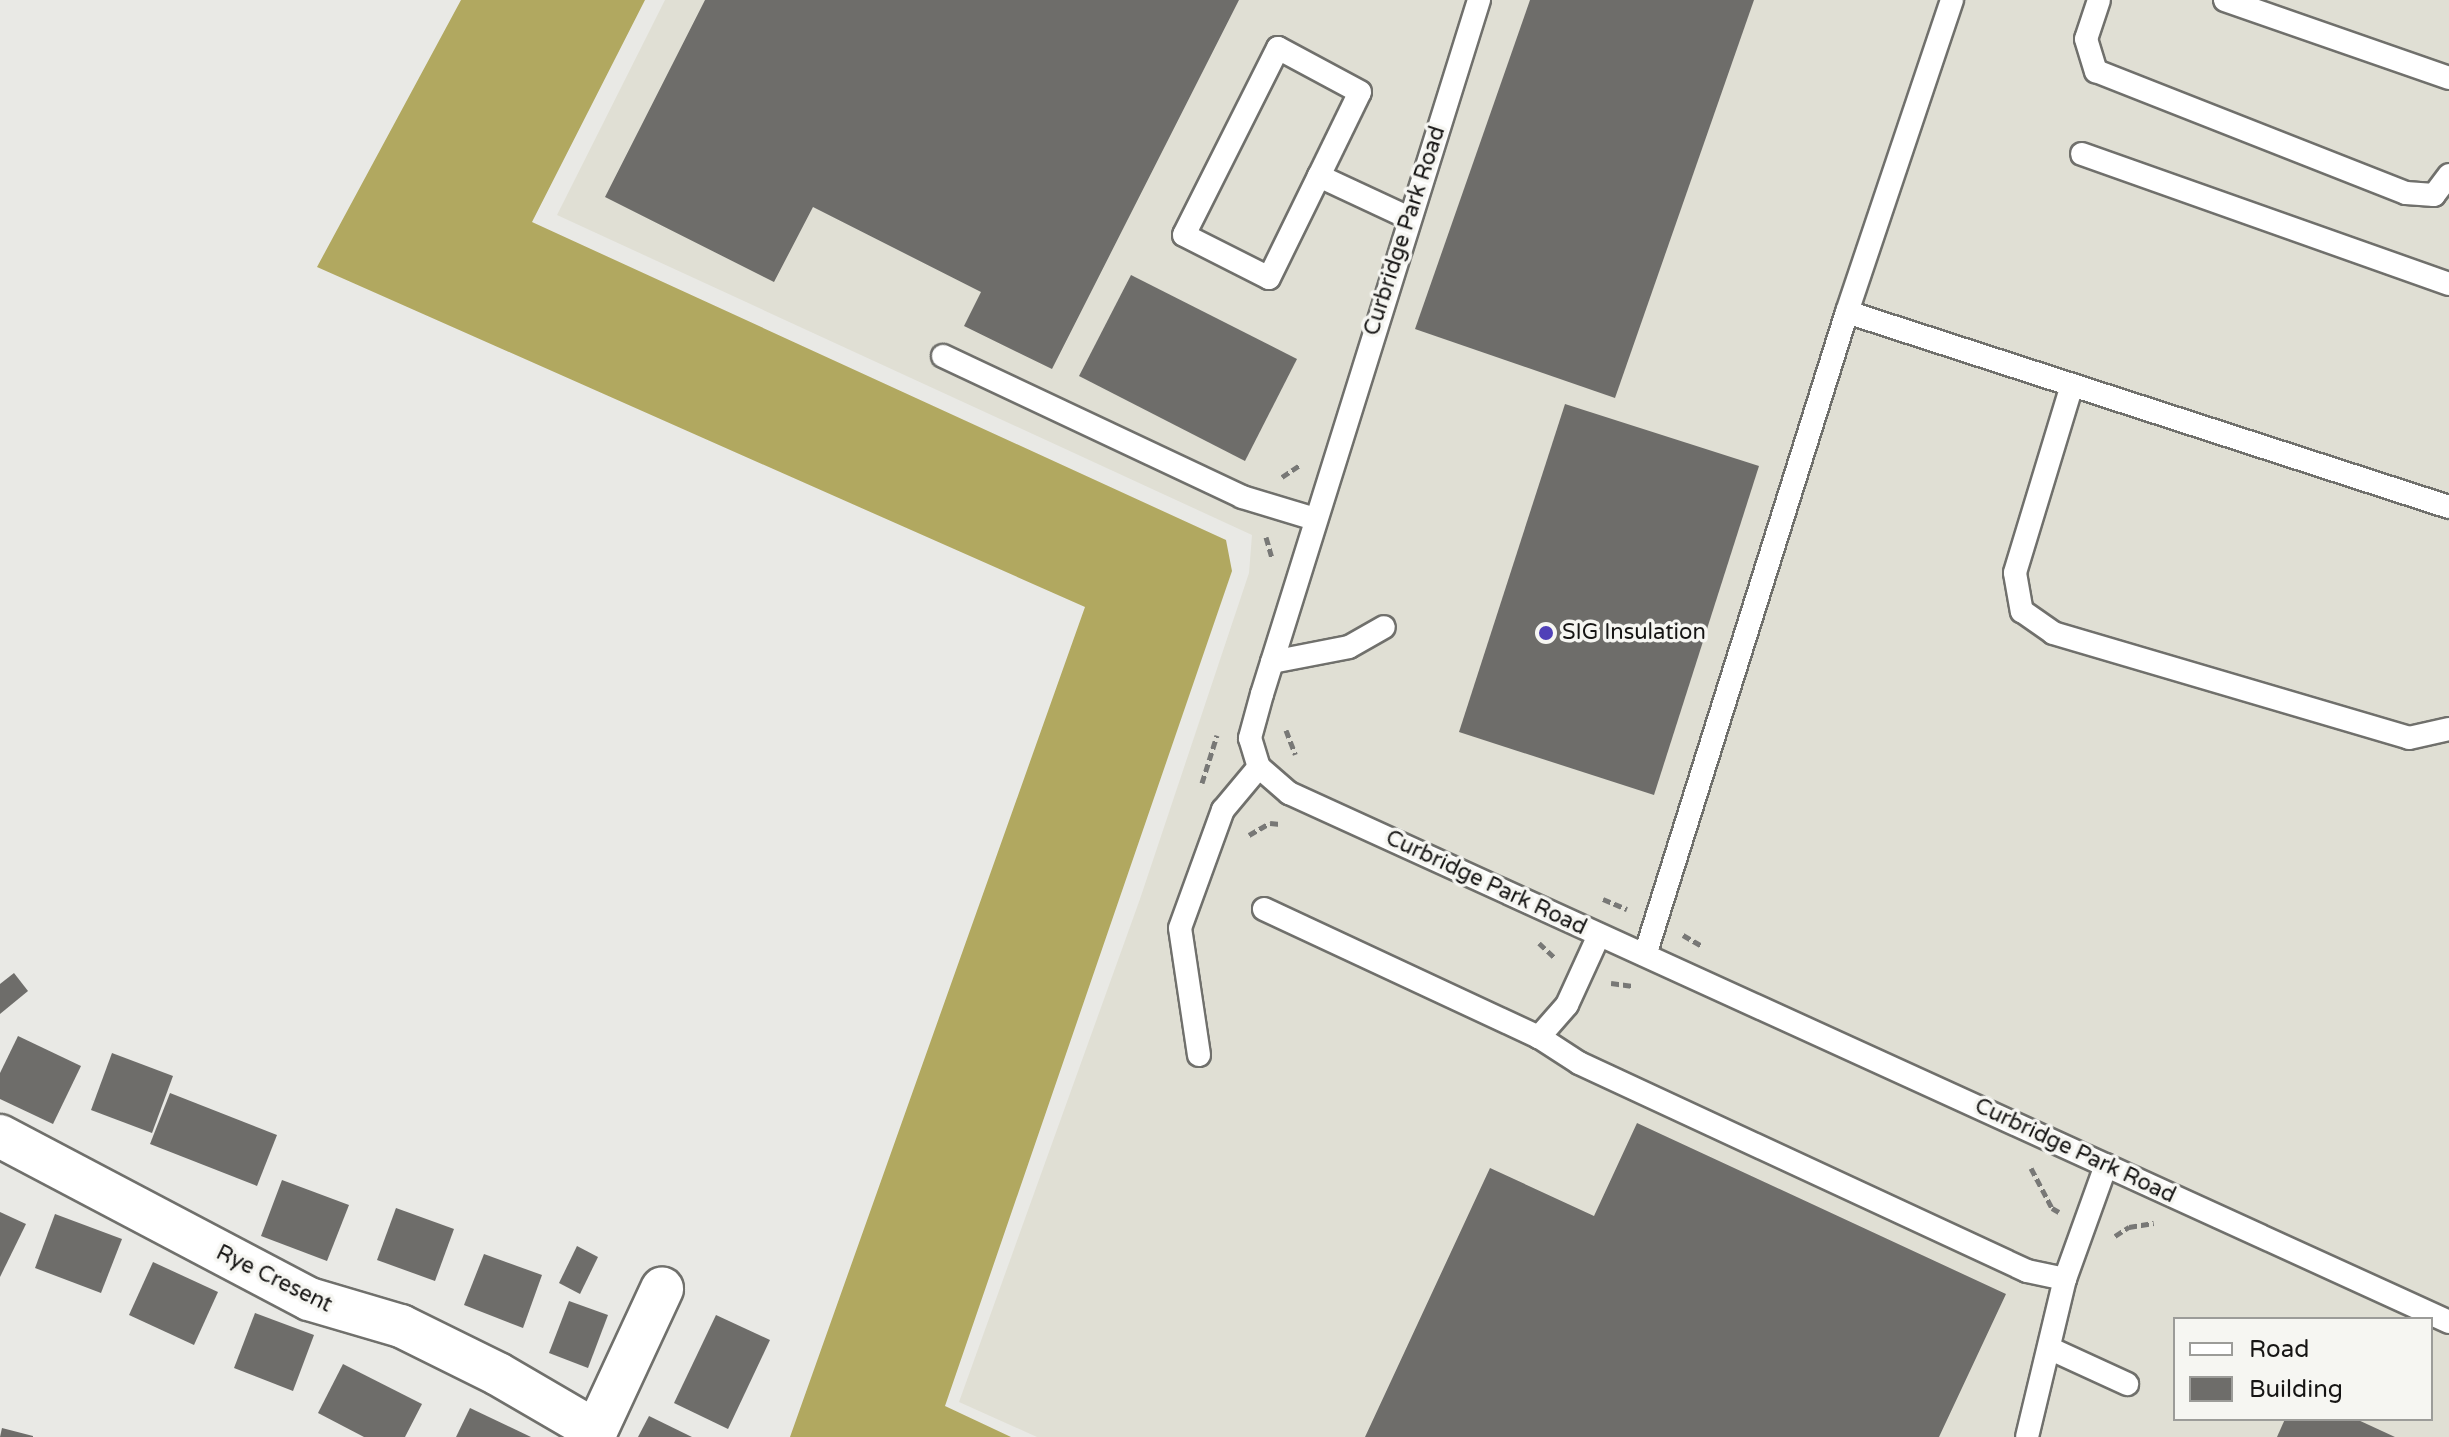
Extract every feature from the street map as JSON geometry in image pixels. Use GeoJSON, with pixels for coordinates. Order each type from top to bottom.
{"type":"FeatureCollection","features":[{"type":"Feature","properties":{"kind":"street","name":"Rye Cresent"},"geometry":{"type":"LineString","coordinates":[[0,1136],[309,1299],[401,1326],[595,1434],[662,1289]]}},
{"type":"Feature","properties":{"kind":"lane","name":"Curbridge Park Road"},"geometry":{"type":"LineString","coordinates":[[1479,0],[1262,694],[1250,738],[1259,767],[1289,793],[2449,1322]]}},
{"type":"Feature","properties":{"kind":"lane"},"geometry":{"type":"LineString","coordinates":[[1645,955],[1847,312],[1952,0]]}},
{"type":"Feature","properties":{"kind":"lane"},"geometry":{"type":"LineString","coordinates":[[2099,0],[2086,39],[2096,71],[2406,193],[2434,195],[2449,175]]}},
{"type":"Feature","properties":{"kind":"lane"},"geometry":{"type":"LineString","coordinates":[[2225,0],[2449,78]]}},
{"type":"Feature","properties":{"kind":"lane"},"geometry":{"type":"LineString","coordinates":[[1278,48],[1360,92],[1319,176],[1269,278],[1184,235],[1278,48]]}},
{"type":"Feature","properties":{"kind":"lane"},"geometry":{"type":"LineString","coordinates":[[2082,154],[2449,284]]}},
{"type":"Feature","properties":{"kind":"lane"},"geometry":{"type":"LineString","coordinates":[[1319,176],[1409,218]]}},
{"type":"Feature","properties":{"kind":"lane"},"geometry":{"type":"LineString","coordinates":[[1847,312],[2449,507]]}},
{"type":"Feature","properties":{"kind":"lane"},"geometry":{"type":"LineString","coordinates":[[943,356],[1242,497],[1315,519]]}},
{"type":"Feature","properties":{"kind":"lane"},"geometry":{"type":"LineString","coordinates":[[2072,385],[2015,573],[2022,611],[2053,633],[2409,738],[2449,729]]}},
{"type":"Feature","properties":{"kind":"lane"},"geometry":{"type":"LineString","coordinates":[[1272,662],[1349,647],[1384,627]]}},
{"type":"Feature","properties":{"kind":"lane"},"geometry":{"type":"LineString","coordinates":[[1199,1055],[1180,928],[1223,810],[1259,767]]}},
{"type":"Feature","properties":{"kind":"lane"},"geometry":{"type":"LineString","coordinates":[[1264,909],[1539,1037],[1579,1063],[2027,1271],[2065,1279]]}},
{"type":"Feature","properties":{"kind":"lane"},"geometry":{"type":"LineString","coordinates":[[1539,1037],[1567,1005],[1599,935]]}},
{"type":"Feature","properties":{"kind":"lane"},"geometry":{"type":"LineString","coordinates":[[2027,1437],[2051,1349],[2065,1279],[2106,1165]]}},
{"type":"Feature","properties":{"kind":"lane"},"geometry":{"type":"LineString","coordinates":[[2051,1349],[2127,1384]]}},
{"type":"Feature","properties":{"kind":"path"},"geometry":{"type":"LineString","coordinates":[[1274,481],[1296,470],[1308,454]]}},
{"type":"Feature","properties":{"kind":"path"},"geometry":{"type":"LineString","coordinates":[[1258,525],[1272,558],[1269,571]]}},
{"type":"Feature","properties":{"kind":"path"},"geometry":{"type":"LineString","coordinates":[[1262,694],[1292,704],[1286,729],[1293,753],[1304,762]]}},
{"type":"Feature","properties":{"kind":"path"},"geometry":{"type":"LineString","coordinates":[[1197,799],[1220,727]]}},
{"type":"Feature","properties":{"kind":"path"},"geometry":{"type":"LineString","coordinates":[[1242,841],[1270,823],[1293,826]]}},
{"type":"Feature","properties":{"kind":"shaded area"},"geometry":{"type":"Polygon","coordinates":[[[461,0],[645,0],[532,222],[1226,540],[1232,571],[945,1406],[1011,1437],[790,1437],[1085,607],[317,267],[461,0]]]}},
{"type":"Feature","properties":{"kind":"shaded area"},"geometry":{"type":"Polygon","coordinates":[[[665,0],[2449,0],[2449,1437],[1037,1437],[959,1402],[1140,899],[1249,573],[1252,535],[557,215],[665,0]]]}},
{"type":"Feature","properties":{"kind":"building"},"geometry":{"type":"Polygon","coordinates":[[[705,0],[1239,0],[1052,369],[964,326],[981,292],[813,207],[774,282],[605,197],[705,0]]]}},
{"type":"Feature","properties":{"kind":"building"},"geometry":{"type":"Polygon","coordinates":[[[1530,0],[1754,0],[1615,398],[1415,329],[1530,0]]]}},
{"type":"Feature","properties":{"kind":"building"},"geometry":{"type":"Polygon","coordinates":[[[1131,275],[1297,359],[1245,461],[1079,376],[1131,275]]]}},
{"type":"Feature","properties":{"kind":"building"},"geometry":{"type":"Polygon","coordinates":[[[1565,404],[1759,466],[1654,795],[1459,732],[1565,404]]]}},
{"type":"Feature","properties":{"kind":"building"},"geometry":{"type":"Polygon","coordinates":[[[14,973],[28,991],[0,1014],[0,984],[14,973]]]}},
{"type":"Feature","properties":{"kind":"building"},"geometry":{"type":"Polygon","coordinates":[[[18,1036],[81,1066],[53,1124],[0,1099],[0,1073],[18,1036]]]}},
{"type":"Feature","properties":{"kind":"building"},"geometry":{"type":"Polygon","coordinates":[[[112,1053],[173,1076],[152,1133],[91,1110],[112,1053]]]}},
{"type":"Feature","properties":{"kind":"building"},"geometry":{"type":"Polygon","coordinates":[[[170,1093],[277,1135],[257,1186],[150,1144],[170,1093]]]}},
{"type":"Feature","properties":{"kind":"building"},"geometry":{"type":"Polygon","coordinates":[[[1637,1123],[2006,1294],[1939,1437],[1365,1437],[1490,1168],[1594,1216],[1637,1123]]]}},
{"type":"Feature","properties":{"kind":"building"},"geometry":{"type":"Polygon","coordinates":[[[282,1180],[349,1205],[327,1261],[261,1236],[282,1180]]]}},
{"type":"Feature","properties":{"kind":"building"},"geometry":{"type":"Polygon","coordinates":[[[396,1208],[454,1229],[435,1281],[377,1260],[396,1208]]]}},
{"type":"Feature","properties":{"kind":"building"},"geometry":{"type":"Polygon","coordinates":[[[0,1212],[26,1224],[0,1277],[0,1212]]]}},
{"type":"Feature","properties":{"kind":"building"},"geometry":{"type":"Polygon","coordinates":[[[55,1214],[122,1239],[101,1293],[35,1268],[55,1214]]]}},
{"type":"Feature","properties":{"kind":"building"},"geometry":{"type":"Polygon","coordinates":[[[577,1246],[598,1257],[580,1294],[559,1283],[577,1246]]]}},
{"type":"Feature","properties":{"kind":"building"},"geometry":{"type":"Polygon","coordinates":[[[484,1254],[542,1275],[523,1328],[464,1305],[484,1254]]]}},
{"type":"Feature","properties":{"kind":"building"},"geometry":{"type":"Polygon","coordinates":[[[153,1262],[218,1292],[194,1345],[129,1315],[153,1262]]]}},
{"type":"Feature","properties":{"kind":"building"},"geometry":{"type":"Polygon","coordinates":[[[569,1301],[608,1315],[588,1368],[549,1353],[569,1301]]]}},
{"type":"Feature","properties":{"kind":"building"},"geometry":{"type":"Polygon","coordinates":[[[255,1313],[314,1335],[293,1391],[234,1368],[255,1313]]]}},
{"type":"Feature","properties":{"kind":"building"},"geometry":{"type":"Polygon","coordinates":[[[716,1315],[770,1340],[728,1429],[674,1403],[716,1315]]]}},
{"type":"Feature","properties":{"kind":"building"},"geometry":{"type":"Polygon","coordinates":[[[343,1364],[422,1404],[405,1437],[364,1437],[318,1413],[343,1364]]]}},
{"type":"Feature","properties":{"kind":"building"},"geometry":{"type":"Polygon","coordinates":[[[470,1408],[531,1437],[456,1437],[470,1408]]]}},
{"type":"Feature","properties":{"kind":"building"},"geometry":{"type":"Polygon","coordinates":[[[649,1416],[692,1437],[638,1437],[649,1416]]]}},
{"type":"Feature","properties":{"kind":"building"},"geometry":{"type":"Polygon","coordinates":[[[2284,1421],[2360,1421],[2395,1437],[2277,1437],[2284,1421]]]}},
{"type":"Feature","properties":{"kind":"building"},"geometry":{"type":"Polygon","coordinates":[[[2,1428],[33,1436],[33,1437],[0,1437],[2,1428]]]}},
{"type":"Feature","properties":{"kind":"place","name":"SIG Insulation"},"geometry":{"type":"Point","coordinates":[1546,633]}}]}
